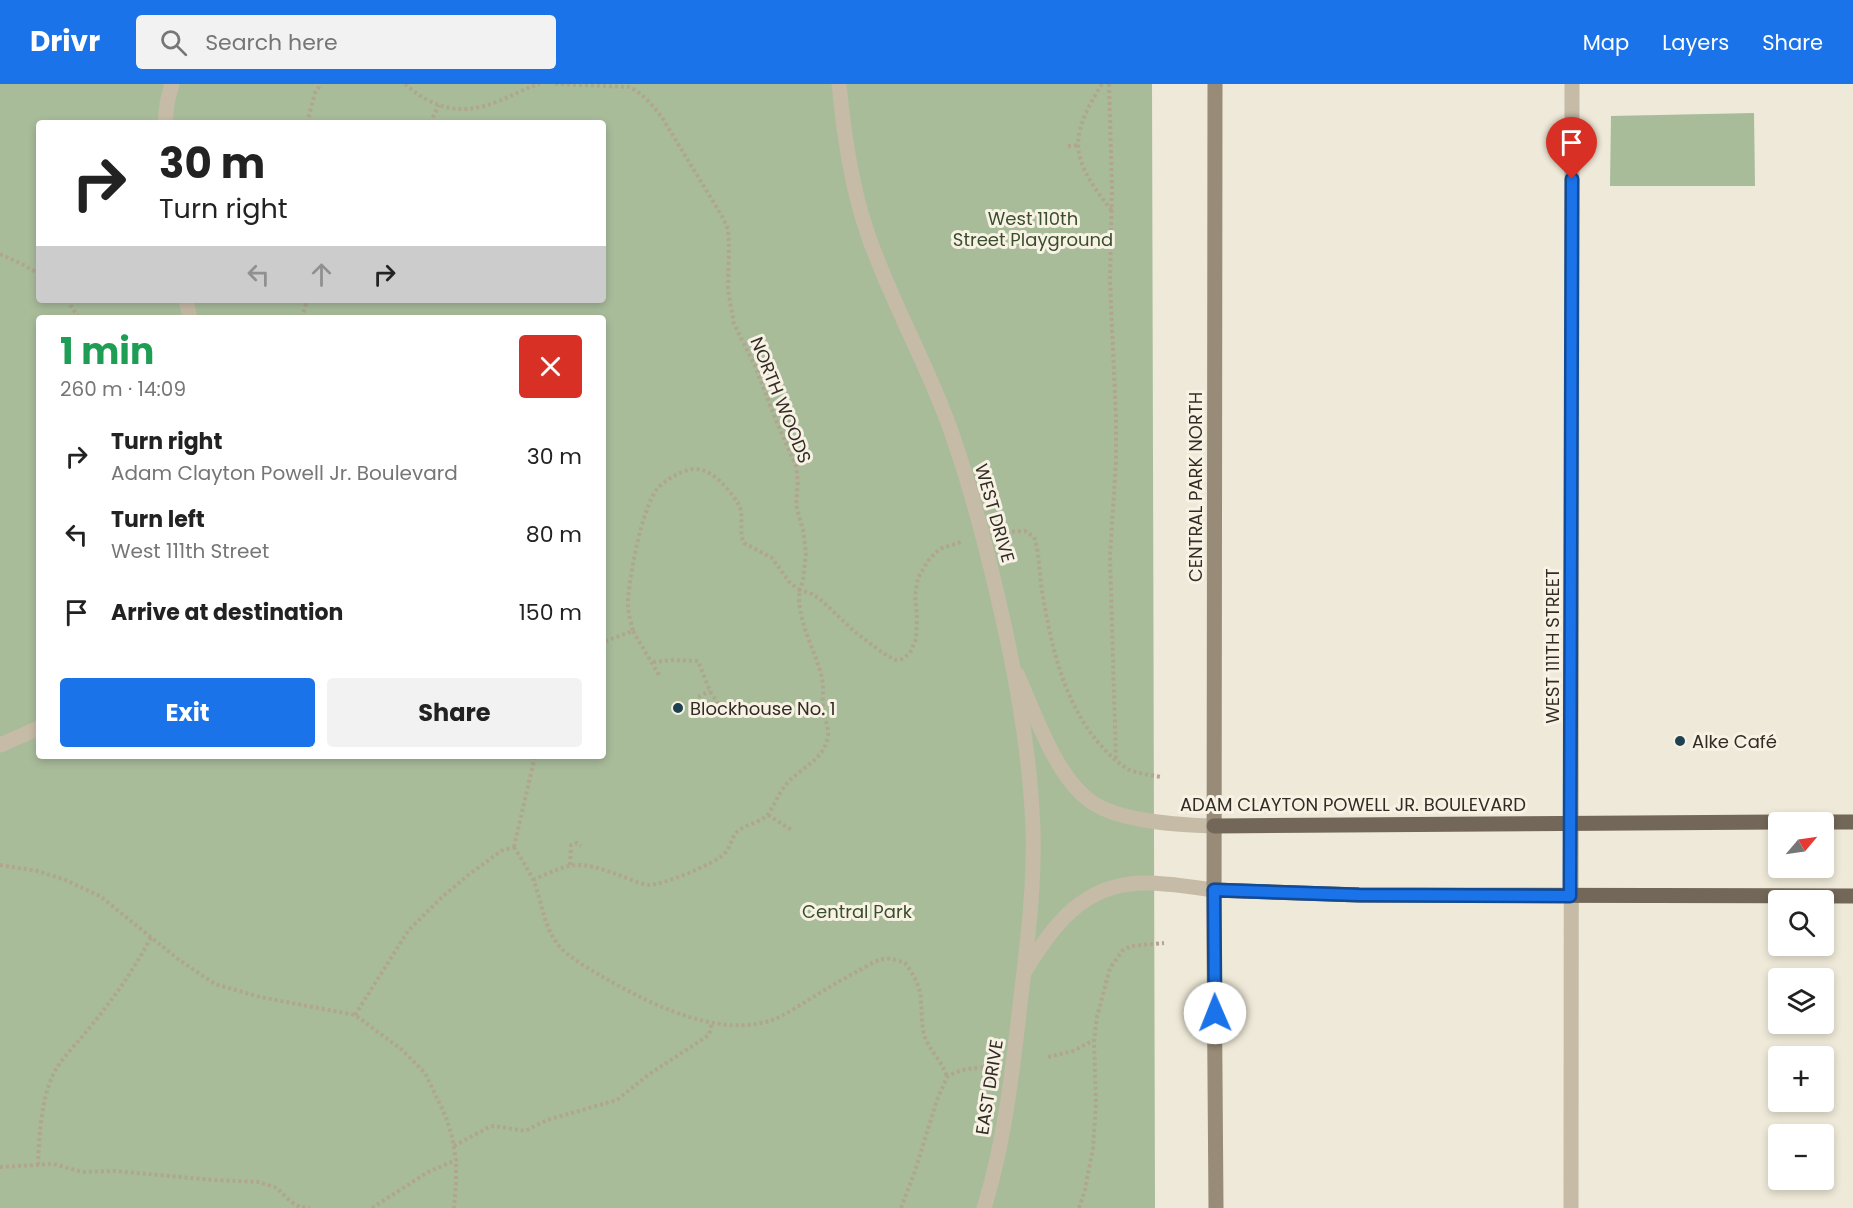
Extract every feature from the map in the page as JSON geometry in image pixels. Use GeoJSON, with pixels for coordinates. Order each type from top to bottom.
{"type":"FeatureCollection","features":[{"type":"Feature","properties":{"kind":"main road","name":"CENTRAL PARK NORTH"},"geometry":{"type":"LineString","coordinates":[[1215,84],[1216,1208]]}},
{"type":"Feature","properties":{"kind":"main road","name":"ADAM CLAYTON POWELL JR. BOULEVARD"},"geometry":{"type":"LineString","coordinates":[[1214,826],[1768,822]]}},
{"type":"Feature","properties":{"kind":"main road"},"geometry":{"type":"LineString","coordinates":[[1834,822],[1853,822]]}},
{"type":"Feature","properties":{"kind":"main road"},"geometry":{"type":"LineString","coordinates":[[1214,890],[1359,895],[1853,896]]}},
{"type":"Feature","properties":{"kind":"street"},"geometry":{"type":"LineString","coordinates":[[165,120],[172,84]]}},
{"type":"Feature","properties":{"kind":"street","name":"WEST DRIVE"},"geometry":{"type":"LineString","coordinates":[[838,84],[851,169],[866,230],[885,279],[938,396],[952,435],[992,570],[1012,663],[1025,743],[1033,828],[1025,971]]}},
{"type":"Feature","properties":{"kind":"street","name":"WEST 111TH STREET"},"geometry":{"type":"LineString","coordinates":[[1571,1208],[1572,84]]}},
{"type":"Feature","properties":{"kind":"street","name":"ADAM CLAYTON POWELL JR. BOULEVARD"},"geometry":{"type":"LineString","coordinates":[[1012,663],[1057,762],[1073,785],[1093,803],[1116,813],[1139,818],[1187,825],[1214,826]]}},
{"type":"Feature","properties":{"kind":"street"},"geometry":{"type":"LineString","coordinates":[[0,744],[36,730]]}},
{"type":"Feature","properties":{"kind":"street"},"geometry":{"type":"LineString","coordinates":[[1025,971],[1056,925],[1070,911],[1097,893],[1141,883],[1214,890]]}},
{"type":"Feature","properties":{"kind":"street","name":"EAST DRIVE"},"geometry":{"type":"LineString","coordinates":[[984,1208],[995,1165],[1010,1084],[1025,971]]}},
{"type":"Feature","properties":{"kind":"path"},"geometry":{"type":"LineString","coordinates":[[308,120],[315,93],[321,84]]}},
{"type":"Feature","properties":{"kind":"path"},"geometry":{"type":"LineString","coordinates":[[405,84],[439,105],[464,111],[480,108],[540,84]]}},
{"type":"Feature","properties":{"kind":"path","name":"NORTH WOODS"},"geometry":{"type":"LineString","coordinates":[[555,84],[629,87],[635,90],[655,108],[663,119],[728,229],[728,290],[734,324],[755,366],[796,466],[798,482],[796,505],[806,553],[800,590],[800,608],[822,678],[823,710],[828,733],[819,757],[787,782],[775,799],[768,815]]}},
{"type":"Feature","properties":{"kind":"path"},"geometry":{"type":"LineString","coordinates":[[1102,84],[1080,125],[1078,145],[1080,163],[1087,178],[1112,211]]}},
{"type":"Feature","properties":{"kind":"path"},"geometry":{"type":"LineString","coordinates":[[1109,84],[1112,211],[1110,281],[1116,417],[1116,462],[1110,556],[1116,761]]}},
{"type":"Feature","properties":{"kind":"path"},"geometry":{"type":"LineString","coordinates":[[432,120],[439,105]]}},
{"type":"Feature","properties":{"kind":"path"},"geometry":{"type":"LineString","coordinates":[[1068,146],[1078,145]]}},
{"type":"Feature","properties":{"kind":"path"},"geometry":{"type":"LineString","coordinates":[[0,254],[36,272]]}},
{"type":"Feature","properties":{"kind":"path"},"geometry":{"type":"LineString","coordinates":[[659,675],[633,631],[628,601],[645,512],[650,500],[662,484],[675,475],[692,469],[710,472],[722,483],[741,508],[741,531],[744,543],[772,558],[790,583],[820,599],[855,632],[895,660],[902,659],[910,653],[916,639],[915,586],[922,569],[942,548],[964,541]]}},
{"type":"Feature","properties":{"kind":"path"},"geometry":{"type":"LineString","coordinates":[[998,533],[1018,530],[1031,533],[1034,537],[1048,624],[1057,661],[1067,693],[1083,723],[1116,761],[1136,772],[1161,777]]}},
{"type":"Feature","properties":{"kind":"path"},"geometry":{"type":"LineString","coordinates":[[606,641],[633,631]]}},
{"type":"Feature","properties":{"kind":"path"},"geometry":{"type":"LineString","coordinates":[[653,662],[698,661],[710,691],[726,717]]}},
{"type":"Feature","properties":{"kind":"path"},"geometry":{"type":"LineString","coordinates":[[698,697],[710,691]]}},
{"type":"Feature","properties":{"kind":"path"},"geometry":{"type":"LineString","coordinates":[[534,759],[514,847],[532,880],[548,928],[557,943],[570,957],[629,993],[680,1014],[712,1022],[742,1024],[775,1019],[884,958],[905,963],[913,974],[921,1000],[922,1026],[926,1040],[944,1067],[947,1077]]}},
{"type":"Feature","properties":{"kind":"path"},"geometry":{"type":"LineString","coordinates":[[532,880],[570,865],[587,865],[649,885],[717,860],[725,854],[736,832],[768,815],[793,831]]}},
{"type":"Feature","properties":{"kind":"path"},"geometry":{"type":"LineString","coordinates":[[570,865],[571,845],[575,842],[581,846]]}},
{"type":"Feature","properties":{"kind":"path"},"geometry":{"type":"LineString","coordinates":[[355,1015],[400,942],[416,922],[441,898],[489,859],[501,851],[514,847]]}},
{"type":"Feature","properties":{"kind":"path"},"geometry":{"type":"LineString","coordinates":[[0,865],[37,871],[83,887],[114,906],[178,959],[215,984],[260,997],[355,1015],[401,1049],[425,1073],[446,1117],[456,1160],[454,1208]]}},
{"type":"Feature","properties":{"kind":"path"},"geometry":{"type":"LineString","coordinates":[[38,1165],[44,1106],[53,1073],[115,996],[151,938]]}},
{"type":"Feature","properties":{"kind":"path"},"geometry":{"type":"LineString","coordinates":[[1079,1208],[1094,1148],[1096,1104],[1094,1040],[1105,983],[1110,968],[1123,950],[1131,946],[1164,943]]}},
{"type":"Feature","properties":{"kind":"path"},"geometry":{"type":"LineString","coordinates":[[454,1146],[489,1127],[525,1131],[547,1120],[617,1100],[648,1075],[709,1035],[712,1022]]}},
{"type":"Feature","properties":{"kind":"path"},"geometry":{"type":"LineString","coordinates":[[1048,1057],[1073,1051],[1094,1040]]}},
{"type":"Feature","properties":{"kind":"path"},"geometry":{"type":"LineString","coordinates":[[901,1208],[937,1100],[947,1077],[956,1072],[987,1067],[992,1063]]}},
{"type":"Feature","properties":{"kind":"path"},"geometry":{"type":"LineString","coordinates":[[372,1208],[428,1172],[456,1160]]}},
{"type":"Feature","properties":{"kind":"path"},"geometry":{"type":"LineString","coordinates":[[0,1167],[53,1164],[83,1172],[116,1171],[259,1182],[277,1188],[291,1202],[300,1207],[310,1208]]}},
{"type":"Feature","properties":{"kind":"green space","name":"Central Park"},"geometry":{"type":"Polygon","coordinates":[[[0,84],[1152,84],[1155,1208],[0,1208],[0,84]]]}},
{"type":"Feature","properties":{"kind":"green space"},"geometry":{"type":"Polygon","coordinates":[[[1754,113],[1755,186],[1610,186],[1611,116],[1754,113]]]}},
{"type":"Feature","properties":{"kind":"place","name":"Blockhouse No. 1"},"geometry":{"type":"Point","coordinates":[678,708]}},
{"type":"Feature","properties":{"kind":"place","name":"Alke Café"},"geometry":{"type":"Point","coordinates":[1680,741]}},
{"type":"Feature","properties":{"kind":"route"},"geometry":{"type":"LineString","coordinates":[[1215,1013],[1214,890],[1359,895],[1570,896],[1572,179]]}},
{"type":"Feature","properties":{"kind":"park label","name":"West 110th Street Playground"},"geometry":{"type":"Point","coordinates":[1033,228]}}]}
